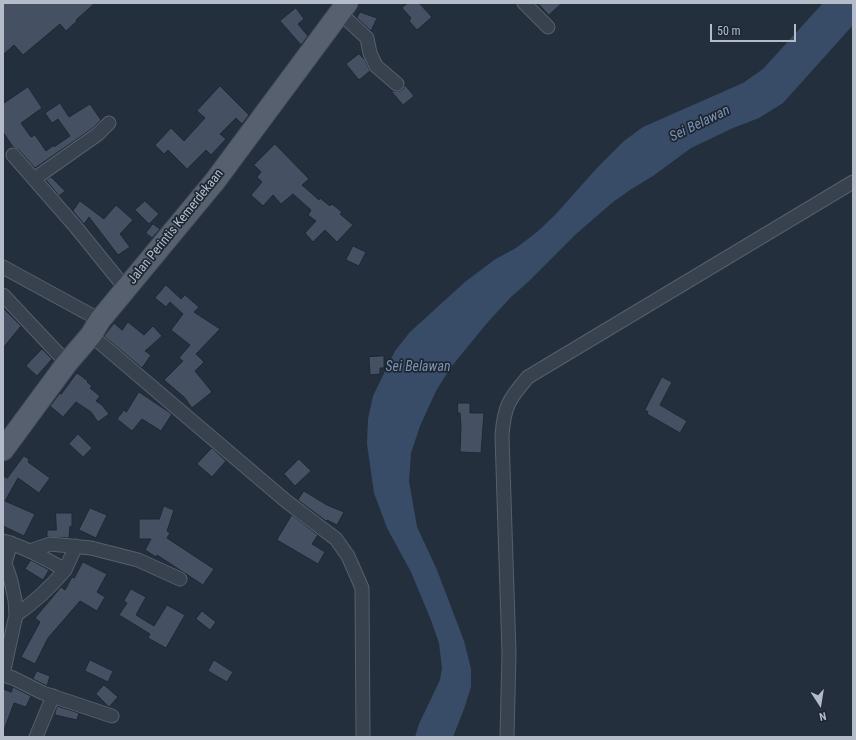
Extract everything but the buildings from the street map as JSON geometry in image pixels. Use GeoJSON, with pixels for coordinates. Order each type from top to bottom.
{"type":"FeatureCollection","features":[{"type":"Feature","properties":{"kind":"main road","name":"Jalan Perintis Kemerdekaan"},"geometry":{"type":"LineString","coordinates":[[3,450],[95,328],[215,181],[343,8]]}},
{"type":"Feature","properties":{"kind":"street"},"geometry":{"type":"LineString","coordinates":[[524,3],[548,27]]}},
{"type":"Feature","properties":{"kind":"street"},"geometry":{"type":"LineString","coordinates":[[343,8],[367,38],[370,53],[376,66],[397,84]]}},
{"type":"Feature","properties":{"kind":"street"},"geometry":{"type":"LineString","coordinates":[[34,179],[98,134],[109,123]]}},
{"type":"Feature","properties":{"kind":"street"},"geometry":{"type":"LineString","coordinates":[[13,155],[75,226],[126,289]]}},
{"type":"Feature","properties":{"kind":"street"},"geometry":{"type":"LineString","coordinates":[[508,737],[508,653],[502,436],[503,419],[512,394],[528,377],[853,182]]}},
{"type":"Feature","properties":{"kind":"street"},"geometry":{"type":"LineString","coordinates":[[3,267],[95,328],[286,501],[336,539],[348,556],[362,588],[363,737]]}},
{"type":"Feature","properties":{"kind":"street"},"geometry":{"type":"LineString","coordinates":[[3,295],[67,364]]}},
{"type":"Feature","properties":{"kind":"street"},"geometry":{"type":"LineString","coordinates":[[64,570],[30,551],[7,542],[5,563],[11,581],[16,615],[3,674],[43,693],[112,716]]}},
{"type":"Feature","properties":{"kind":"street"},"geometry":{"type":"LineString","coordinates":[[30,551],[50,544],[91,548],[138,560],[180,579]]}},
{"type":"Feature","properties":{"kind":"street"},"geometry":{"type":"LineString","coordinates":[[16,615],[51,587],[64,570],[76,546]]}},
{"type":"Feature","properties":{"kind":"street"},"geometry":{"type":"LineString","coordinates":[[36,737],[53,696]]}},
{"type":"Feature","properties":{"kind":"water","name":"Sei Belawan"},"geometry":{"type":"Polygon","coordinates":[[[823,3],[853,3],[853,25],[783,103],[759,118],[733,128],[691,148],[653,176],[613,202],[576,234],[511,297],[487,323],[451,367],[436,391],[420,426],[411,453],[409,481],[417,527],[437,570],[464,641],[471,669],[471,687],[453,737],[415,737],[419,724],[440,680],[442,668],[439,643],[411,572],[387,528],[374,493],[367,444],[368,419],[373,396],[395,351],[410,332],[465,282],[494,260],[516,248],[537,232],[555,215],[597,168],[624,141],[643,127],[743,83],[763,69],[823,3]]]}}]}
